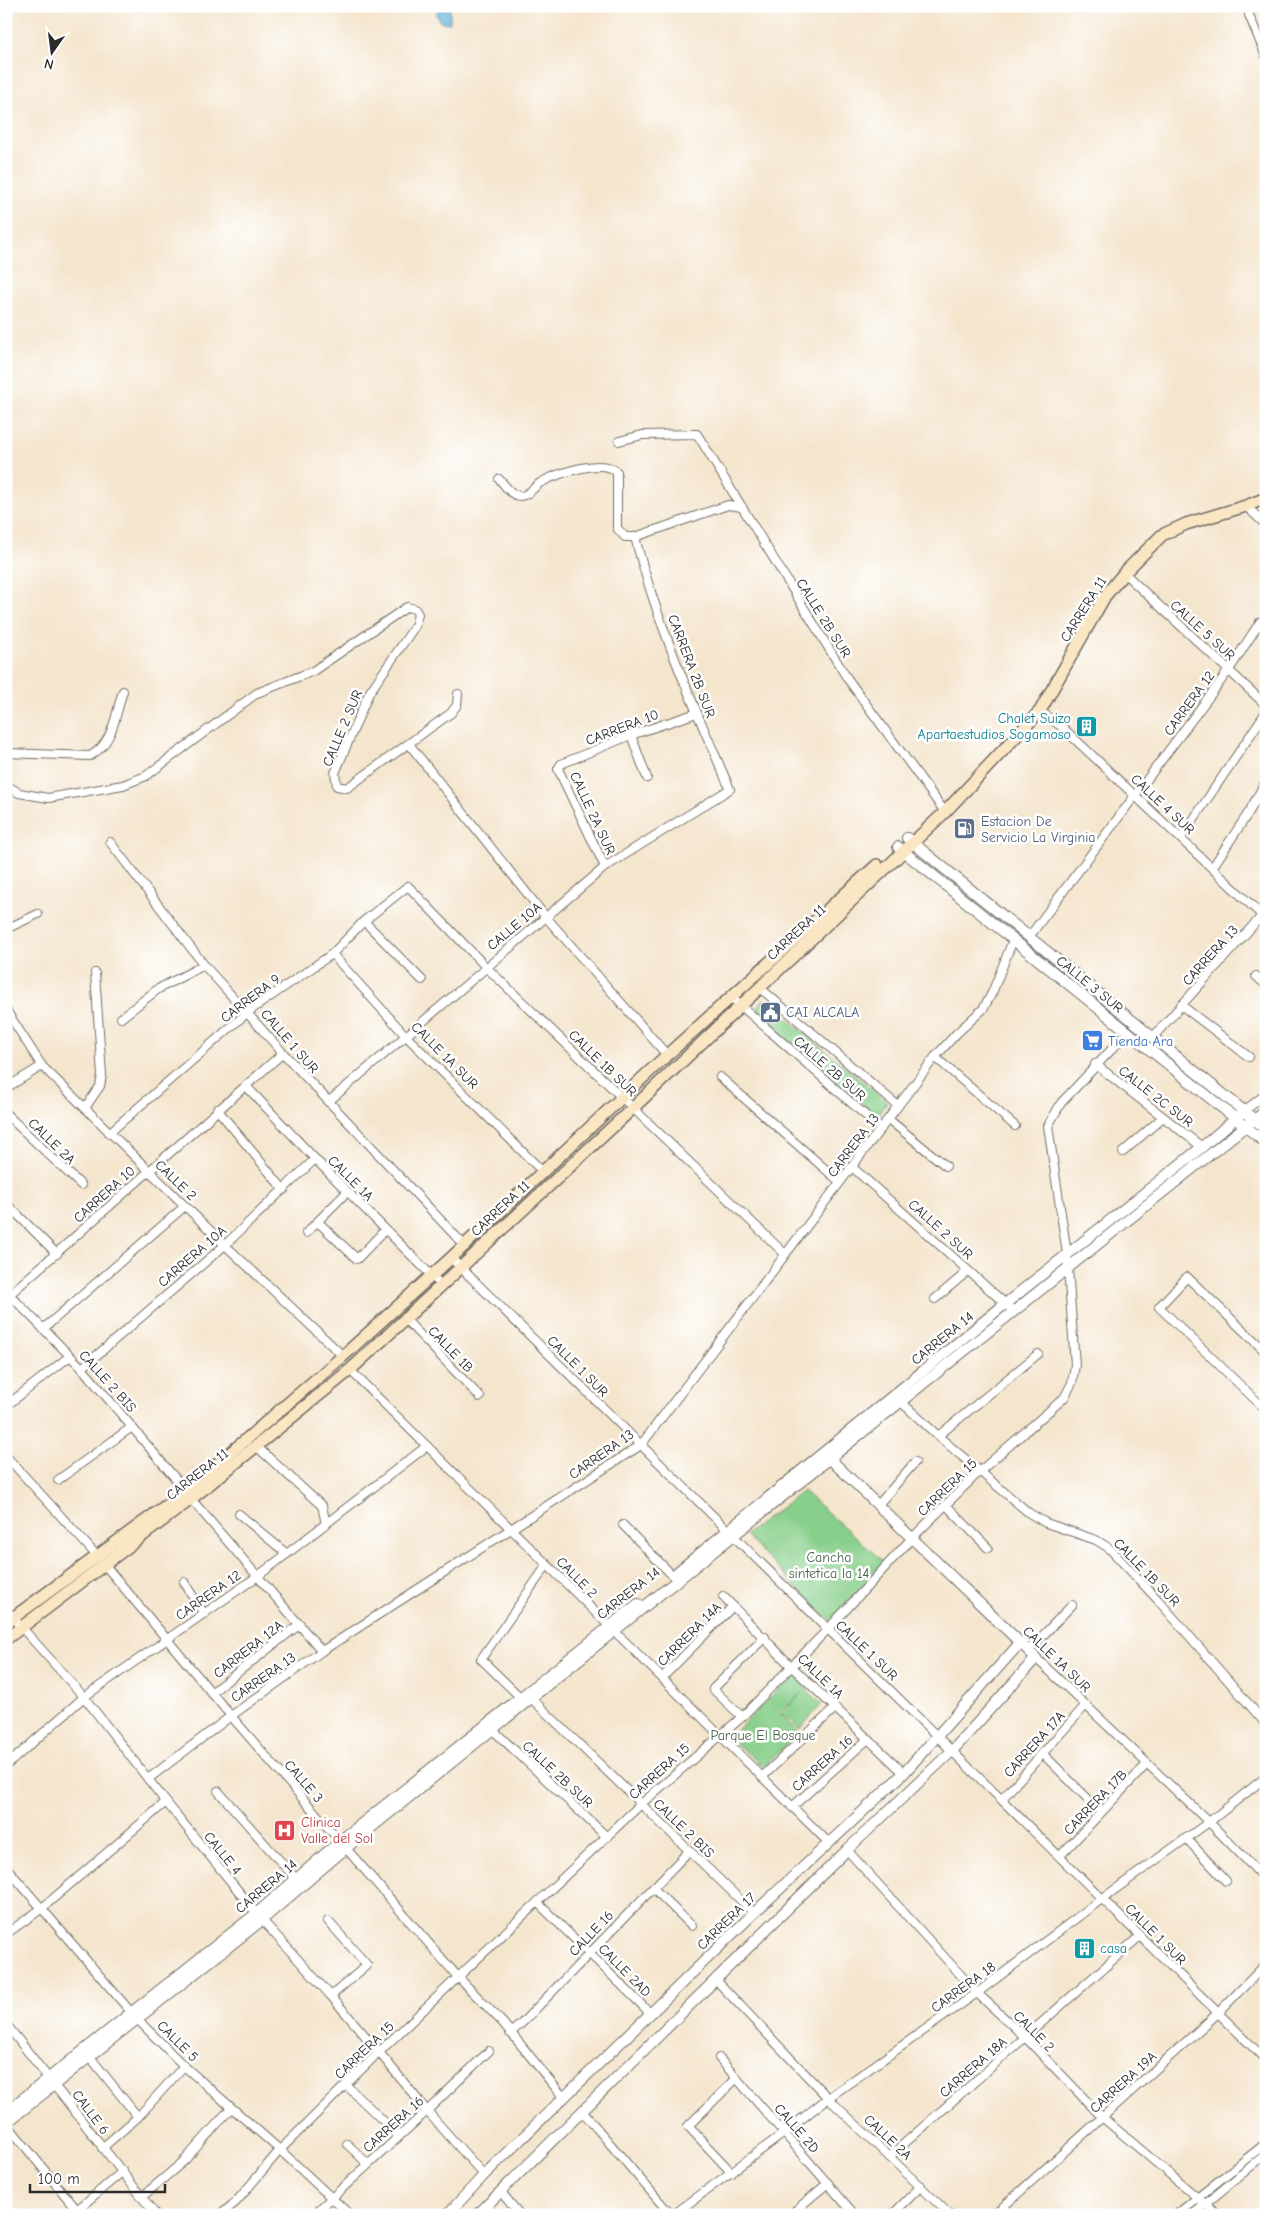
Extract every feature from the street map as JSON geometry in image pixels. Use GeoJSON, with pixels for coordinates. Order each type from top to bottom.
{"type":"FeatureCollection","features":[{"type":"Feature","properties":{"kind":"main road","name":"CARRERA 11"},"geometry":{"type":"LineString","coordinates":[[189,1495],[451,1258],[667,1055],[943,810],[1040,711],[1105,596],[1124,573],[1162,535],[1186,524],[1266,498]]}},
{"type":"Feature","properties":{"kind":"main road","name":"CARRERA 11"},"geometry":{"type":"LineString","coordinates":[[6,1639],[101,1561],[256,1446],[350,1370],[633,1108],[900,849]]}},
{"type":"Feature","properties":{"kind":"main road","name":"CARRERA 11"},"geometry":{"type":"LineString","coordinates":[[8,1617],[101,1561]]}},
{"type":"Feature","properties":{"kind":"street"},"geometry":{"type":"LineString","coordinates":[[1248,6],[1249,15],[1266,56]]}},
{"type":"Feature","properties":{"kind":"street","name":"CALLE 2B SUR"},"geometry":{"type":"LineString","coordinates":[[620,441],[642,435],[697,434],[847,678],[943,810]]}},
{"type":"Feature","properties":{"kind":"street"},"geometry":{"type":"LineString","coordinates":[[499,479],[512,493],[520,496],[560,474],[601,465],[613,468],[617,472],[617,528],[625,537],[635,536],[728,505],[742,508]]}},
{"type":"Feature","properties":{"kind":"street"},"geometry":{"type":"LineString","coordinates":[[1246,506],[1266,525]]}},
{"type":"Feature","properties":{"kind":"street","name":"CARRERA 2B SUR"},"geometry":{"type":"LineString","coordinates":[[635,536],[658,612],[697,713],[730,790]]}},
{"type":"Feature","properties":{"kind":"street","name":"CALLE 5 SUR"},"geometry":{"type":"LineString","coordinates":[[1124,573],[1266,705]]}},
{"type":"Feature","properties":{"kind":"street","name":"CALLE 2 SUR"},"geometry":{"type":"LineString","coordinates":[[6,785],[19,793],[48,798],[123,785],[146,776],[258,693],[313,671],[407,607],[416,609],[418,614],[415,626],[369,693],[335,773],[337,786],[347,788],[400,748],[409,744]]}},
{"type":"Feature","properties":{"kind":"street","name":"CARRERA 12"},"geometry":{"type":"LineString","coordinates":[[1136,796],[1229,670],[1260,622]]}},
{"type":"Feature","properties":{"kind":"street"},"geometry":{"type":"LineString","coordinates":[[6,753],[90,756],[102,750],[109,739],[123,691]]}},
{"type":"Feature","properties":{"kind":"street"},"geometry":{"type":"LineString","coordinates":[[458,694],[458,705],[451,713],[409,744],[545,916],[667,1055]]}},
{"type":"Feature","properties":{"kind":"street","name":"CALLE 4 SUR"},"geometry":{"type":"LineString","coordinates":[[1040,711],[1062,727],[1264,915]]}},
{"type":"Feature","properties":{"kind":"street"},"geometry":{"type":"LineString","coordinates":[[1180,838],[1266,712]]}},
{"type":"Feature","properties":{"kind":"street","name":"CARRERA 10"},"geometry":{"type":"LineString","coordinates":[[558,769],[561,764],[631,735],[697,713]]}},
{"type":"Feature","properties":{"kind":"street"},"geometry":{"type":"LineString","coordinates":[[631,735],[647,778]]}},
{"type":"Feature","properties":{"kind":"street","name":"CALLE 2A SUR"},"geometry":{"type":"LineString","coordinates":[[558,769],[604,867]]}},
{"type":"Feature","properties":{"kind":"street"},"geometry":{"type":"LineString","coordinates":[[1212,868],[1249,812],[1266,780]]}},
{"type":"Feature","properties":{"kind":"street","name":"CALLE 10A"},"geometry":{"type":"LineString","coordinates":[[328,1102],[604,867],[730,790]]}},
{"type":"Feature","properties":{"kind":"street"},"geometry":{"type":"LineString","coordinates":[[1029,937],[1136,796]]}},
{"type":"Feature","properties":{"kind":"street","name":"CALLE 3 SUR"},"geometry":{"type":"LineString","coordinates":[[910,840],[1266,1129]]}},
{"type":"Feature","properties":{"kind":"street","name":"CALLE 1 SUR"},"geometry":{"type":"LineString","coordinates":[[110,842],[204,965],[328,1102],[464,1244]]}},
{"type":"Feature","properties":{"kind":"street","name":"CALLE 3 SUR"},"geometry":{"type":"LineString","coordinates":[[900,849],[1266,1143]]}},
{"type":"Feature","properties":{"kind":"street","name":"CARRERA 9"},"geometry":{"type":"LineString","coordinates":[[109,1133],[248,1012],[332,954],[364,920],[408,886]]}},
{"type":"Feature","properties":{"kind":"street","name":"CALLE 1B SUR"},"geometry":{"type":"LineString","coordinates":[[408,886],[486,967],[785,1254]]}},
{"type":"Feature","properties":{"kind":"street"},"geometry":{"type":"LineString","coordinates":[[6,930],[38,914]]}},
{"type":"Feature","properties":{"kind":"street","name":"CARRERA 13"},"geometry":{"type":"LineString","coordinates":[[1153,1037],[1264,915]]}},
{"type":"Feature","properties":{"kind":"street"},"geometry":{"type":"LineString","coordinates":[[364,920],[422,980]]}},
{"type":"Feature","properties":{"kind":"street","name":"CARRERA 13"},"geometry":{"type":"LineString","coordinates":[[148,1779],[230,1716],[322,1651],[511,1530],[640,1444],[935,1057],[957,1033],[983,1010],[992,993],[1013,940]]}},
{"type":"Feature","properties":{"kind":"street","name":"CALLE 1A SUR"},"geometry":{"type":"LineString","coordinates":[[332,954],[405,1035],[542,1171]]}},
{"type":"Feature","properties":{"kind":"street"},"geometry":{"type":"LineString","coordinates":[[121,1018],[158,989],[204,965]]}},
{"type":"Feature","properties":{"kind":"street"},"geometry":{"type":"LineString","coordinates":[[85,1108],[100,1086],[102,1075],[94,973]]}},
{"type":"Feature","properties":{"kind":"street"},"geometry":{"type":"LineString","coordinates":[[1256,976],[1266,985]]}},
{"type":"Feature","properties":{"kind":"street"},"geometry":{"type":"LineString","coordinates":[[759,987],[898,1106]]}},
{"type":"Feature","properties":{"kind":"street","name":"CALLE 2B SUR"},"geometry":{"type":"LineString","coordinates":[[731,997],[881,1129]]}},
{"type":"Feature","properties":{"kind":"street"},"geometry":{"type":"LineString","coordinates":[[1182,1005],[1249,1057]]}},
{"type":"Feature","properties":{"kind":"street","name":"CALLE 2"},"geometry":{"type":"LineString","coordinates":[[6,1010],[42,1066],[225,1245],[343,1356]]}},
{"type":"Feature","properties":{"kind":"street","name":"CARRERA 15"},"geometry":{"type":"LineString","coordinates":[[220,2215],[236,2202],[280,2150],[458,1977],[641,1804],[719,1734],[742,1717],[828,1629],[912,1538],[979,1472],[1064,1398],[1072,1383],[1075,1365],[1067,1254],[1048,1126],[1060,1103],[1095,1064],[1128,1032]]}},
{"type":"Feature","properties":{"kind":"street","name":"CARRERA 10"},"geometry":{"type":"LineString","coordinates":[[8,1292],[57,1254],[217,1109],[283,1053]]}},
{"type":"Feature","properties":{"kind":"street"},"geometry":{"type":"LineString","coordinates":[[935,1057],[1015,1126]]}},
{"type":"Feature","properties":{"kind":"street","name":"CALLE 2C SUR"},"geometry":{"type":"LineString","coordinates":[[1095,1064],[1202,1147]]}},
{"type":"Feature","properties":{"kind":"street"},"geometry":{"type":"LineString","coordinates":[[6,1088],[42,1066]]}},
{"type":"Feature","properties":{"kind":"street"},"geometry":{"type":"LineString","coordinates":[[720,1077],[840,1182]]}},
{"type":"Feature","properties":{"kind":"street","name":"CALLE 1A"},"geometry":{"type":"LineString","coordinates":[[246,1086],[347,1192],[441,1284]]}},
{"type":"Feature","properties":{"kind":"street","name":"CARRERA 14"},"geometry":{"type":"LineString","coordinates":[[6,2123],[52,2082],[259,1917],[520,1697],[612,1629],[790,1486],[1009,1307],[1067,1254],[1266,1094]]}},
{"type":"Feature","properties":{"kind":"street"},"geometry":{"type":"LineString","coordinates":[[217,1109],[284,1190]]}},
{"type":"Feature","properties":{"kind":"street","name":"CARRERA 14"},"geometry":{"type":"LineString","coordinates":[[1009,1307],[1068,1268],[1266,1109]]}},
{"type":"Feature","properties":{"kind":"street","name":"CALLE 2A"},"geometry":{"type":"LineString","coordinates":[[6,1114],[81,1185]]}},
{"type":"Feature","properties":{"kind":"street"},"geometry":{"type":"LineString","coordinates":[[1124,1152],[1163,1117]]}},
{"type":"Feature","properties":{"kind":"street"},"geometry":{"type":"LineString","coordinates":[[888,1120],[946,1166]]}},
{"type":"Feature","properties":{"kind":"street","name":"CARRERA 10A"},"geometry":{"type":"LineString","coordinates":[[82,1368],[225,1245],[315,1159]]}},
{"type":"Feature","properties":{"kind":"street","name":"CALLE 2 SUR"},"geometry":{"type":"LineString","coordinates":[[852,1167],[1009,1307]]}},
{"type":"Feature","properties":{"kind":"street"},"geometry":{"type":"LineString","coordinates":[[306,1233],[347,1192]]}},
{"type":"Feature","properties":{"kind":"street"},"geometry":{"type":"LineString","coordinates":[[6,1203],[57,1254]]}},
{"type":"Feature","properties":{"kind":"street"},"geometry":{"type":"LineString","coordinates":[[42,1329],[185,1206]]}},
{"type":"Feature","properties":{"kind":"street"},"geometry":{"type":"LineString","coordinates":[[318,1222],[357,1259],[385,1230]]}},
{"type":"Feature","properties":{"kind":"street","name":"CALLE 1 SUR"},"geometry":{"type":"LineString","coordinates":[[451,1258],[1266,2060]]}},
{"type":"Feature","properties":{"kind":"street"},"geometry":{"type":"LineString","coordinates":[[935,1299],[968,1271]]}},
{"type":"Feature","properties":{"kind":"street"},"geometry":{"type":"LineString","coordinates":[[1266,1352],[1187,1277],[1159,1307],[1266,1410]]}},
{"type":"Feature","properties":{"kind":"street","name":"CALLE 2 BIS"},"geometry":{"type":"LineString","coordinates":[[8,1292],[82,1368],[322,1651]]}},
{"type":"Feature","properties":{"kind":"street","name":"CALLE 1B"},"geometry":{"type":"LineString","coordinates":[[405,1318],[480,1397]]}},
{"type":"Feature","properties":{"kind":"street"},"geometry":{"type":"LineString","coordinates":[[938,1436],[1038,1354]]}},
{"type":"Feature","properties":{"kind":"street"},"geometry":{"type":"LineString","coordinates":[[6,1406],[70,1356]]}},
{"type":"Feature","properties":{"kind":"street","name":"CALLE 2"},"geometry":{"type":"LineString","coordinates":[[350,1370],[830,1844]]}},
{"type":"Feature","properties":{"kind":"street","name":"CALLE 1B SUR"},"geometry":{"type":"LineString","coordinates":[[897,1398],[979,1472],[1029,1513],[1046,1523],[1096,1540],[1109,1548],[1158,1600],[1266,1724]]}},
{"type":"Feature","properties":{"kind":"street","name":"CARRERA 14"},"geometry":{"type":"LineString","coordinates":[[790,1486],[829,1458],[897,1398]]}},
{"type":"Feature","properties":{"kind":"street"},"geometry":{"type":"LineString","coordinates":[[58,1480],[132,1427]]}},
{"type":"Feature","properties":{"kind":"street"},"geometry":{"type":"LineString","coordinates":[[256,1446],[322,1506],[326,1524]]}},
{"type":"Feature","properties":{"kind":"street","name":"CARRERA 12"},"geometry":{"type":"LineString","coordinates":[[6,1766],[84,1697],[258,1576],[426,1446]]}},
{"type":"Feature","properties":{"kind":"street","name":"CALLE 3"},"geometry":{"type":"LineString","coordinates":[[6,1456],[101,1561],[230,1716],[458,1977],[510,2033],[564,2098]]}},
{"type":"Feature","properties":{"kind":"street","name":"CALLE 1A SUR"},"geometry":{"type":"LineString","coordinates":[[829,1458],[1085,1706],[1209,1822],[1266,1880]]}},
{"type":"Feature","properties":{"kind":"street"},"geometry":{"type":"LineString","coordinates":[[878,1505],[915,1462]]}},
{"type":"Feature","properties":{"kind":"street"},"geometry":{"type":"LineString","coordinates":[[946,1505],[988,1548]]}},
{"type":"Feature","properties":{"kind":"street"},"geometry":{"type":"LineString","coordinates":[[239,1514],[287,1554]]}},
{"type":"Feature","properties":{"kind":"street"},"geometry":{"type":"LineString","coordinates":[[623,1525],[673,1576]]}},
{"type":"Feature","properties":{"kind":"street","name":"CARRERA 14"},"geometry":{"type":"LineString","coordinates":[[259,1917],[296,1879],[532,1699],[673,1576],[731,1533]]}},
{"type":"Feature","properties":{"kind":"street"},"geometry":{"type":"LineString","coordinates":[[520,1697],[481,1660],[547,1565]]}},
{"type":"Feature","properties":{"kind":"street"},"geometry":{"type":"LineString","coordinates":[[184,1582],[204,1614]]}},
{"type":"Feature","properties":{"kind":"street","name":"CALLE 1A"},"geometry":{"type":"LineString","coordinates":[[723,1596],[791,1666],[904,1773]]}},
{"type":"Feature","properties":{"kind":"street"},"geometry":{"type":"LineString","coordinates":[[478,2215],[847,1850],[953,1750],[1072,1605]]}},
{"type":"Feature","properties":{"kind":"street","name":"CARRERA 14A"},"geometry":{"type":"LineString","coordinates":[[662,1678],[733,1606]]}},
{"type":"Feature","properties":{"kind":"street","name":"CALLE 4"},"geometry":{"type":"LineString","coordinates":[[8,1617],[21,1628],[84,1697],[259,1917],[380,2052],[427,2111],[484,2175]]}},
{"type":"Feature","properties":{"kind":"street","name":"CARRERA 12A"},"geometry":{"type":"LineString","coordinates":[[211,1693],[300,1624]]}},
{"type":"Feature","properties":{"kind":"street"},"geometry":{"type":"LineString","coordinates":[[742,1717],[713,1689],[764,1637]]}},
{"type":"Feature","properties":{"kind":"street","name":"CARRERA 17"},"geometry":{"type":"LineString","coordinates":[[447,2215],[484,2175],[754,1913],[904,1773],[1020,1643]]}},
{"type":"Feature","properties":{"kind":"street","name":"CALLE 2 BIS"},"geometry":{"type":"LineString","coordinates":[[532,1699],[754,1913]]}},
{"type":"Feature","properties":{"kind":"street","name":"CARRERA 17A"},"geometry":{"type":"LineString","coordinates":[[1002,1799],[1085,1706]]}},
{"type":"Feature","properties":{"kind":"street"},"geometry":{"type":"LineString","coordinates":[[762,1778],[835,1708]]}},
{"type":"Feature","properties":{"kind":"street","name":"CALLE 2B SUR"},"geometry":{"type":"LineString","coordinates":[[493,1730],[607,1837]]}},
{"type":"Feature","properties":{"kind":"street","name":"CARRERA 16"},"geometry":{"type":"LineString","coordinates":[[792,1807],[868,1739]]}},
{"type":"Feature","properties":{"kind":"street"},"geometry":{"type":"LineString","coordinates":[[1042,1752],[1101,1812]]}},
{"type":"Feature","properties":{"kind":"street","name":"CARRERA 17B"},"geometry":{"type":"LineString","coordinates":[[1060,1856],[1147,1764]]}},
{"type":"Feature","properties":{"kind":"street","name":"CARRERA 18"},"geometry":{"type":"LineString","coordinates":[[672,2215],[732,2173],[828,2098],[977,1993],[1103,1898],[1209,1822],[1266,1777]]}},
{"type":"Feature","properties":{"kind":"street"},"geometry":{"type":"LineString","coordinates":[[218,1791],[296,1879]]}},
{"type":"Feature","properties":{"kind":"street"},"geometry":{"type":"LineString","coordinates":[[6,1934],[41,1909],[166,1802]]}},
{"type":"Feature","properties":{"kind":"street"},"geometry":{"type":"LineString","coordinates":[[1186,1838],[1226,1881]]}},
{"type":"Feature","properties":{"kind":"street","name":"CALLE 2"},"geometry":{"type":"LineString","coordinates":[[847,1850],[977,1993],[1026,2038],[1102,2117],[1218,2215]]}},
{"type":"Feature","properties":{"kind":"street","name":"CALLE 16"},"geometry":{"type":"LineString","coordinates":[[510,2033],[521,2024],[689,1851]]}},
{"type":"Feature","properties":{"kind":"street","name":"CALLE 5"},"geometry":{"type":"LineString","coordinates":[[6,1867],[135,2016],[184,2066],[280,2150],[350,2215]]}},
{"type":"Feature","properties":{"kind":"street"},"geometry":{"type":"LineString","coordinates":[[653,1888],[692,1926]]}},
{"type":"Feature","properties":{"kind":"street","name":"CALLE 2AD"},"geometry":{"type":"LineString","coordinates":[[538,1903],[651,2014]]}},
{"type":"Feature","properties":{"kind":"street"},"geometry":{"type":"LineString","coordinates":[[328,1921],[367,1965],[331,1996]]}},
{"type":"Feature","properties":{"kind":"street","name":"CARRERA 18A"},"geometry":{"type":"LineString","coordinates":[[889,2157],[1140,1936]]}},
{"type":"Feature","properties":{"kind":"street","name":"CARRERA 19A"},"geometry":{"type":"LineString","coordinates":[[994,2215],[1218,2013],[1266,1964]]}},
{"type":"Feature","properties":{"kind":"street","name":"CALLE 2A"},"geometry":{"type":"LineString","coordinates":[[716,1980],[810,2076],[828,2098],[950,2215]]}},
{"type":"Feature","properties":{"kind":"street","name":"CARRERA 14"},"geometry":{"type":"LineString","coordinates":[[6,2112],[90,2057],[135,2016]]}},
{"type":"Feature","properties":{"kind":"street","name":"CALLE 6"},"geometry":{"type":"LineString","coordinates":[[6,2024],[102,2148],[143,2196],[156,2215]]}},
{"type":"Feature","properties":{"kind":"street","name":"CARRERA 16"},"geometry":{"type":"LineString","coordinates":[[314,2215],[489,2051]]}},
{"type":"Feature","properties":{"kind":"street"},"geometry":{"type":"LineString","coordinates":[[90,2057],[138,2117]]}},
{"type":"Feature","properties":{"kind":"street","name":"CALLE 2D"},"geometry":{"type":"LineString","coordinates":[[719,2058],[855,2215]]}},
{"type":"Feature","properties":{"kind":"street"},"geometry":{"type":"LineString","coordinates":[[102,2148],[138,2117],[184,2066]]}},
{"type":"Feature","properties":{"kind":"street"},"geometry":{"type":"LineString","coordinates":[[732,2173],[688,2126],[737,2078]]}},
{"type":"Feature","properties":{"kind":"street"},"geometry":{"type":"LineString","coordinates":[[346,2085],[399,2136]]}},
{"type":"Feature","properties":{"kind":"street"},"geometry":{"type":"LineString","coordinates":[[143,2196],[185,2160],[231,2108]]}},
{"type":"Feature","properties":{"kind":"street"},"geometry":{"type":"LineString","coordinates":[[582,2111],[672,2215]]}},
{"type":"Feature","properties":{"kind":"street"},"geometry":{"type":"LineString","coordinates":[[6,2123],[74,2212],[123,2171]]}},
{"type":"Feature","properties":{"kind":"street"},"geometry":{"type":"LineString","coordinates":[[1176,2215],[1266,2143]]}},
{"type":"Feature","properties":{"kind":"street"},"geometry":{"type":"LineString","coordinates":[[347,2144],[368,2164]]}},
{"type":"Feature","properties":{"kind":"street"},"geometry":{"type":"LineString","coordinates":[[1192,2215],[1266,2154]]}},
{"type":"Feature","properties":{"kind":"street"},"geometry":{"type":"LineString","coordinates":[[790,2215],[828,2183]]}},
{"type":"Feature","properties":{"kind":"street"},"geometry":{"type":"LineString","coordinates":[[892,2215],[921,2186]]}},
{"type":"Feature","properties":{"kind":"street"},"geometry":{"type":"LineString","coordinates":[[501,2192],[520,2215]]}},
{"type":"Feature","properties":{"kind":"green space"},"geometry":{"type":"Polygon","coordinates":[[[764,999],[887,1102],[877,1116],[754,1011],[764,999]]]}},
{"type":"Feature","properties":{"kind":"green space","name":"Cancha sintetica la 14"},"geometry":{"type":"Polygon","coordinates":[[[803,1491],[884,1562],[830,1621],[745,1535],[803,1491]]]}},
{"type":"Feature","properties":{"kind":"green space","name":"Parque El Bosque"},"geometry":{"type":"Polygon","coordinates":[[[795,1673],[808,1687],[806,1689],[822,1704],[799,1730],[782,1713],[802,1693],[780,1712],[798,1734],[764,1767],[729,1738],[795,1673]]]}},
{"type":"Feature","properties":{"kind":"water"},"geometry":{"type":"Polygon","coordinates":[[[439,9],[450,9],[450,23],[440,22],[436,14],[439,9]]]}},
{"type":"Feature","properties":{"kind":"place","name":"Chalet Suizo Apartaestudios Sogamoso"},"geometry":{"type":"Point","coordinates":[1087,726]}},
{"type":"Feature","properties":{"kind":"place","name":"Estacion De Servicio La Virginia"},"geometry":{"type":"Point","coordinates":[965,829]}},
{"type":"Feature","properties":{"kind":"place","name":"CAI ALCALA"},"geometry":{"type":"Point","coordinates":[770,1012]}},
{"type":"Feature","properties":{"kind":"place","name":"Tienda Ara"},"geometry":{"type":"Point","coordinates":[1092,1041]}},
{"type":"Feature","properties":{"kind":"place","name":"Clinica Valle del Sol"},"geometry":{"type":"Point","coordinates":[285,1830]}},
{"type":"Feature","properties":{"kind":"place","name":"casa"},"geometry":{"type":"Point","coordinates":[1084,1948]}}]}
